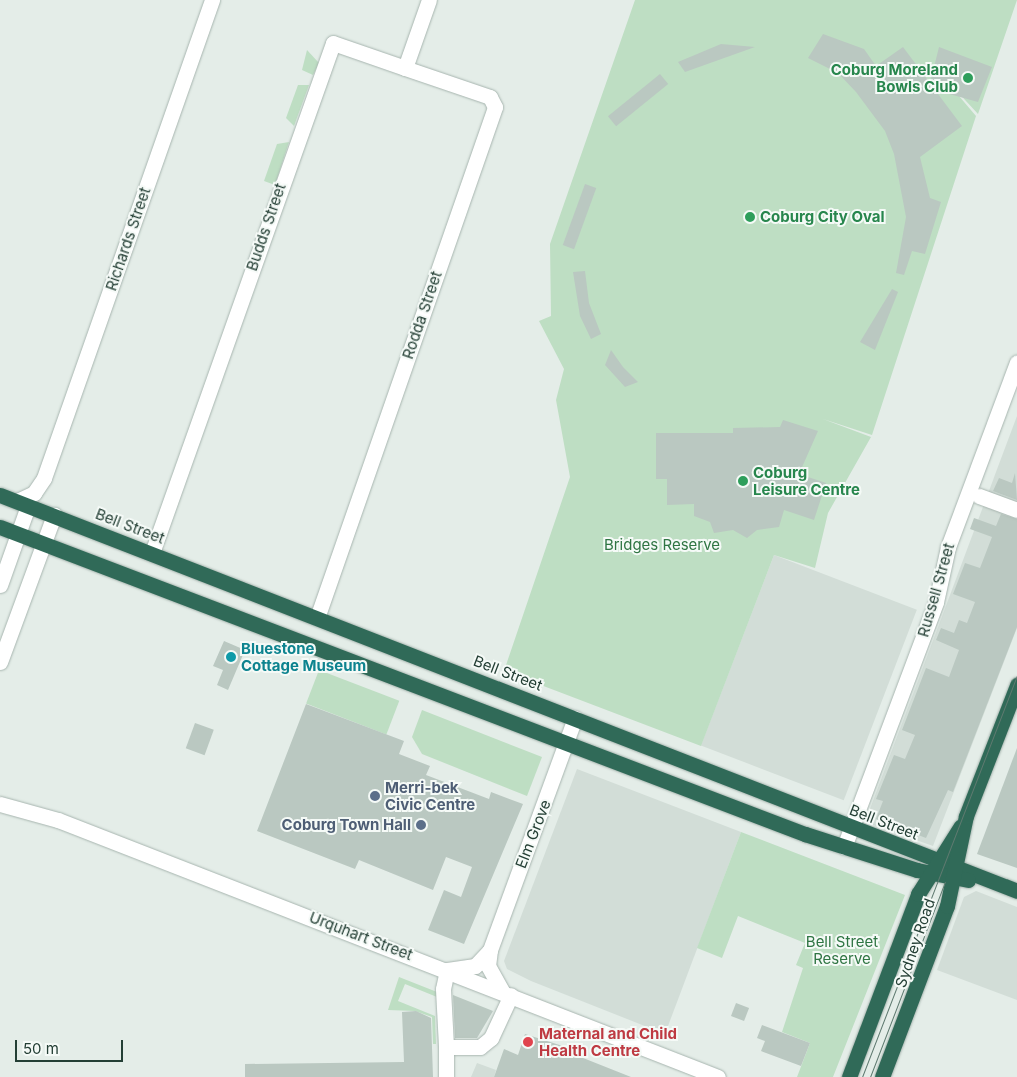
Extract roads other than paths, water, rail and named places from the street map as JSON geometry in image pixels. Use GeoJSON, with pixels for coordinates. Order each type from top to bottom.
{"type":"FeatureCollection","features":[{"type":"Feature","properties":{"kind":"highway","name":"Bell Street"},"geometry":{"type":"LineString","coordinates":[[0,495],[575,718],[850,828],[933,867]]}},
{"type":"Feature","properties":{"kind":"highway","name":"Bell Street"},"geometry":{"type":"LineString","coordinates":[[0,527],[566,744],[844,847],[933,867],[1017,891]]}},
{"type":"Feature","properties":{"kind":"highway","name":"Sydney Road"},"geometry":{"type":"LineString","coordinates":[[882,1077],[955,873],[966,816],[1017,685]]}},
{"type":"Feature","properties":{"kind":"highway"},"geometry":{"type":"LineString","coordinates":[[689,789],[696,767]]}},
{"type":"Feature","properties":{"kind":"highway","name":"Sydney Road"},"geometry":{"type":"LineString","coordinates":[[849,1077],[933,867],[966,816]]}},
{"type":"Feature","properties":{"kind":"street","name":"Richards Street"},"geometry":{"type":"LineString","coordinates":[[23,504],[34,493],[44,478],[212,0]]}},
{"type":"Feature","properties":{"kind":"street"},"geometry":{"type":"LineString","coordinates":[[405,68],[429,0]]}},
{"type":"Feature","properties":{"kind":"street","name":"Budds Street"},"geometry":{"type":"LineString","coordinates":[[152,553],[333,43],[405,68]]}},
{"type":"Feature","properties":{"kind":"street","name":"Rodda Street"},"geometry":{"type":"LineString","coordinates":[[317,618],[494,107],[490,97],[405,68]]}},
{"type":"Feature","properties":{"kind":"street","name":"Russell Street"},"geometry":{"type":"LineString","coordinates":[[844,847],[936,602],[948,547],[1017,362]]}},
{"type":"Feature","properties":{"kind":"street","name":"Richards Street"},"geometry":{"type":"LineString","coordinates":[[44,478],[50,514]]}},
{"type":"Feature","properties":{"kind":"street"},"geometry":{"type":"LineString","coordinates":[[979,496],[1017,510]]}},
{"type":"Feature","properties":{"kind":"street"},"geometry":{"type":"LineString","coordinates":[[0,585],[18,534],[23,504]]}},
{"type":"Feature","properties":{"kind":"street"},"geometry":{"type":"LineString","coordinates":[[0,662],[44,544],[50,514]]}},
{"type":"Feature","properties":{"kind":"street","name":"Elm Grove"},"geometry":{"type":"LineString","coordinates":[[507,993],[488,966],[490,950],[575,718]]}},
{"type":"Feature","properties":{"kind":"street","name":"Urquhart Street"},"geometry":{"type":"LineString","coordinates":[[0,804],[58,820],[507,993],[718,1077]]}},
{"type":"Feature","properties":{"kind":"street","name":"Elm Grove"},"geometry":{"type":"LineString","coordinates":[[447,970],[475,966],[490,950]]}},
{"type":"Feature","properties":{"kind":"street"},"geometry":{"type":"LineString","coordinates":[[446,1077],[443,989],[447,970]]}},
{"type":"Feature","properties":{"kind":"street"},"geometry":{"type":"LineString","coordinates":[[446,1048],[480,1047],[490,1038],[507,993]]}},
{"type":"Feature","properties":{"kind":"tram line"},"geometry":{"type":"LineString","coordinates":[[862,1077],[1017,675]]}},
{"type":"Feature","properties":{"kind":"tram line"},"geometry":{"type":"LineString","coordinates":[[870,1077],[945,882]]}},
{"type":"Feature","properties":{"kind":"place","name":"Coburg Moreland Bowls Club"},"geometry":{"type":"Point","coordinates":[968,78]}},
{"type":"Feature","properties":{"kind":"place","name":"Coburg City Oval"},"geometry":{"type":"Point","coordinates":[750,217]}},
{"type":"Feature","properties":{"kind":"place","name":"Coburg Leisure Centre"},"geometry":{"type":"Point","coordinates":[743,481]}},
{"type":"Feature","properties":{"kind":"place","name":"Bluestone Cottage Museum"},"geometry":{"type":"Point","coordinates":[231,657]}},
{"type":"Feature","properties":{"kind":"place","name":"Merri-bek Civic Centre"},"geometry":{"type":"Point","coordinates":[375,796]}},
{"type":"Feature","properties":{"kind":"place","name":"Coburg Town Hall"},"geometry":{"type":"Point","coordinates":[421,825]}},
{"type":"Feature","properties":{"kind":"place","name":"Maternal and Child Health Centre"},"geometry":{"type":"Point","coordinates":[528,1042]}},
{"type":"Feature","properties":{"kind":"park label","name":"Bridges Reserve"},"geometry":{"type":"Point","coordinates":[662,545]}},
{"type":"Feature","properties":{"kind":"park label","name":"Bell Street Reserve"},"geometry":{"type":"Point","coordinates":[842,950]}}]}
